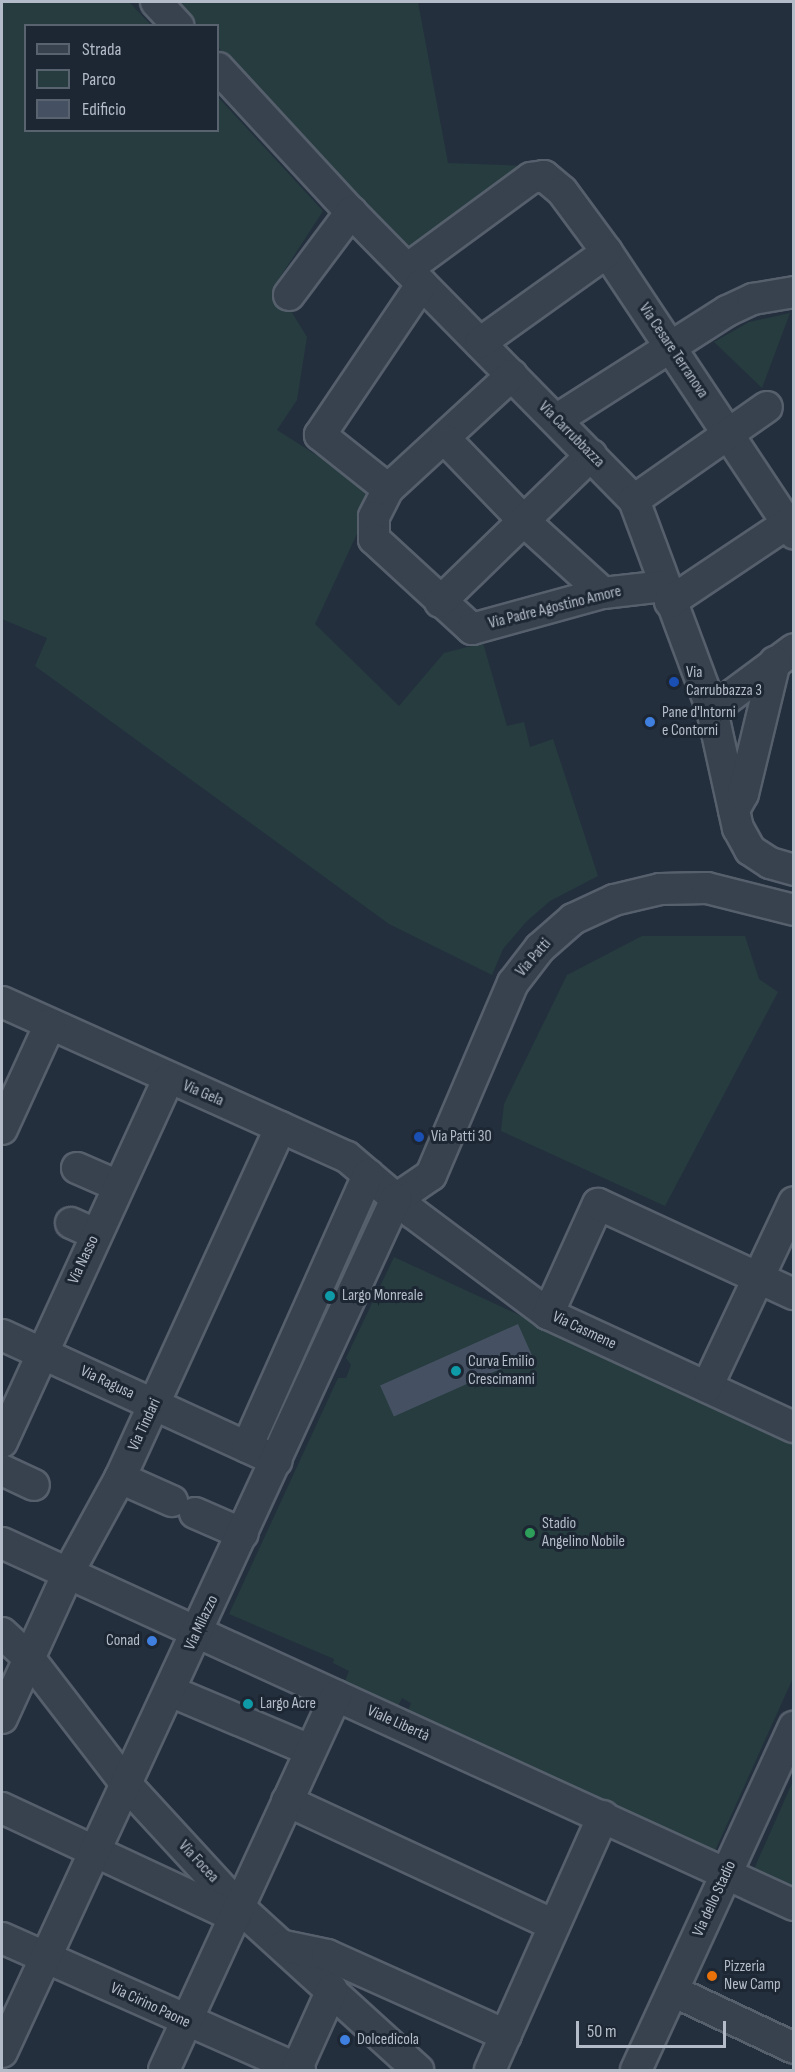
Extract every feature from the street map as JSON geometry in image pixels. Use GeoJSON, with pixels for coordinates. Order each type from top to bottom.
{"type":"FeatureCollection","features":[{"type":"Feature","properties":{"kind":"street"},"geometry":{"type":"LineString","coordinates":[[156,2],[176,24]]}},
{"type":"Feature","properties":{"kind":"street","name":"Via Carrubbazza"},"geometry":{"type":"LineString","coordinates":[[219,69],[351,212],[634,500],[712,710],[734,810],[750,849],[770,864],[794,870]]}},
{"type":"Feature","properties":{"kind":"street","name":"Via Cesare Terranova"},"geometry":{"type":"LineString","coordinates":[[414,277],[531,178],[544,176],[562,191],[607,252],[791,525]]}},
{"type":"Feature","properties":{"kind":"street"},"geometry":{"type":"LineString","coordinates":[[289,295],[351,212]]}},
{"type":"Feature","properties":{"kind":"street"},"geometry":{"type":"LineString","coordinates":[[480,343],[607,252]]}},
{"type":"Feature","properties":{"kind":"street"},"geometry":{"type":"LineString","coordinates":[[414,277],[320,435],[388,489],[446,440],[512,375]]}},
{"type":"Feature","properties":{"kind":"street"},"geometry":{"type":"LineString","coordinates":[[556,420],[670,345],[753,299],[794,292]]}},
{"type":"Feature","properties":{"kind":"street"},"geometry":{"type":"LineString","coordinates":[[634,500],[767,406]]}},
{"type":"Feature","properties":{"kind":"street"},"geometry":{"type":"LineString","coordinates":[[446,440],[524,521],[603,592]]}},
{"type":"Feature","properties":{"kind":"street"},"geometry":{"type":"LineString","coordinates":[[440,602],[591,455]]}},
{"type":"Feature","properties":{"kind":"street","name":"Via Padre Agostino Amore"},"geometry":{"type":"LineString","coordinates":[[388,489],[374,517],[374,539],[472,629],[603,592],[667,594]]}},
{"type":"Feature","properties":{"kind":"street"},"geometry":{"type":"LineString","coordinates":[[667,594],[791,525]]}},
{"type":"Feature","properties":{"kind":"street"},"geometry":{"type":"LineString","coordinates":[[712,710],[784,656]]}},
{"type":"Feature","properties":{"kind":"street"},"geometry":{"type":"LineString","coordinates":[[734,810],[743,794],[784,656]]}},
{"type":"Feature","properties":{"kind":"street","name":"Via Patti"},"geometry":{"type":"LineString","coordinates":[[396,1199],[431,1175],[513,983],[540,948],[573,919],[614,900],[660,889],[707,888],[794,910]]}},
{"type":"Feature","properties":{"kind":"street","name":"Via Gela"},"geometry":{"type":"LineString","coordinates":[[2,1002],[347,1157],[396,1199]]}},
{"type":"Feature","properties":{"kind":"street"},"geometry":{"type":"LineString","coordinates":[[2,1129],[50,1024]]}},
{"type":"Feature","properties":{"kind":"street","name":"Via Nasso"},"geometry":{"type":"LineString","coordinates":[[2,1442],[42,1354],[84,1229],[118,1186],[168,1078]]}},
{"type":"Feature","properties":{"kind":"street","name":"Via Tindari"},"geometry":{"type":"LineString","coordinates":[[2,1718],[68,1574],[120,1478],[281,1127]]}},
{"type":"Feature","properties":{"kind":"street"},"geometry":{"type":"LineString","coordinates":[[77,1168],[118,1186]]}},
{"type":"Feature","properties":{"kind":"street"},"geometry":{"type":"LineString","coordinates":[[246,1447],[368,1175]]}},
{"type":"Feature","properties":{"kind":"street","name":"Via Casmene"},"geometry":{"type":"LineString","coordinates":[[396,1199],[548,1314],[794,1427]]}},
{"type":"Feature","properties":{"kind":"street","name":"Via Milazzo"},"geometry":{"type":"LineString","coordinates":[[2,2052],[43,1957],[198,1632],[396,1199]]}},
{"type":"Feature","properties":{"kind":"street"},"geometry":{"type":"LineString","coordinates":[[707,1387],[794,1202]]}},
{"type":"Feature","properties":{"kind":"street"},"geometry":{"type":"LineString","coordinates":[[548,1314],[598,1204],[794,1294]]}},
{"type":"Feature","properties":{"kind":"street","name":"Via Ragusa"},"geometry":{"type":"LineString","coordinates":[[2,1335],[277,1461]]}},
{"type":"Feature","properties":{"kind":"street"},"geometry":{"type":"LineString","coordinates":[[2,1470],[33,1485]]}},
{"type":"Feature","properties":{"kind":"street"},"geometry":{"type":"LineString","coordinates":[[120,1478],[243,1534]]}},
{"type":"Feature","properties":{"kind":"street","name":"Viale Libertà"},"geometry":{"type":"LineString","coordinates":[[2,1543],[794,1905]]}},
{"type":"Feature","properties":{"kind":"street","name":"Via Focea"},"geometry":{"type":"LineString","coordinates":[[2,1633],[29,1658],[126,1784],[238,1912],[332,1990],[418,2070]]}},
{"type":"Feature","properties":{"kind":"street"},"geometry":{"type":"LineString","coordinates":[[170,1691],[310,1750]]}},
{"type":"Feature","properties":{"kind":"street"},"geometry":{"type":"LineString","coordinates":[[164,2070],[336,1696]]}},
{"type":"Feature","properties":{"kind":"street","name":"Via dello Stadio"},"geometry":{"type":"LineString","coordinates":[[636,2070],[794,1727]]}},
{"type":"Feature","properties":{"kind":"street"},"geometry":{"type":"LineString","coordinates":[[287,1801],[554,1925]]}},
{"type":"Feature","properties":{"kind":"street"},"geometry":{"type":"LineString","coordinates":[[2,1808],[238,1912]]}},
{"type":"Feature","properties":{"kind":"street"},"geometry":{"type":"LineString","coordinates":[[490,2070],[603,1816]]}},
{"type":"Feature","properties":{"kind":"street","name":"Via Cirino Paone"},"geometry":{"type":"LineString","coordinates":[[2,1938],[186,2023],[297,2070]]}},
{"type":"Feature","properties":{"kind":"street"},"geometry":{"type":"LineString","coordinates":[[279,1945],[327,1955],[506,2035]]}},
{"type":"Feature","properties":{"kind":"street"},"geometry":{"type":"LineString","coordinates":[[297,2070],[332,1990]]}},
{"type":"Feature","properties":{"kind":"street"},"geometry":{"type":"LineString","coordinates":[[672,1991],[794,2048]]}},
{"type":"Feature","properties":{"kind":"green space"},"geometry":{"type":"Polygon","coordinates":[[[2,2],[129,2],[150,24],[24,24],[24,132],[219,132],[219,98],[323,211],[275,285],[307,337],[297,400],[277,430],[376,493],[315,624],[399,706],[444,653],[483,643],[507,726],[524,722],[530,747],[553,739],[598,876],[550,901],[526,922],[503,949],[492,975],[389,924],[35,666],[47,638],[2,619],[2,2]]]}},
{"type":"Feature","properties":{"kind":"green space"},"geometry":{"type":"Polygon","coordinates":[[[175,2],[418,2],[448,163],[529,166],[409,252],[219,48],[219,24],[197,24],[175,2]]]}},
{"type":"Feature","properties":{"kind":"green space"},"geometry":{"type":"Polygon","coordinates":[[[790,313],[762,388],[714,342],[749,322],[790,313]]]}},
{"type":"Feature","properties":{"kind":"green space"},"geometry":{"type":"Polygon","coordinates":[[[642,936],[745,936],[759,979],[778,992],[665,1206],[501,1131],[504,1104],[567,975],[642,936]]]}},
{"type":"Feature","properties":{"kind":"green space","name":"Stadio Angelino Nobile"},"geometry":{"type":"Polygon","coordinates":[[[394,1257],[793,1442],[793,1678],[715,1851],[408,1711],[411,1703],[402,1698],[398,1706],[345,1681],[349,1671],[333,1663],[334,1659],[229,1614],[338,1378],[346,1378],[351,1365],[346,1358],[394,1257]]]}},
{"type":"Feature","properties":{"kind":"green space"},"geometry":{"type":"Polygon","coordinates":[[[793,1781],[794,1886],[754,1869],[793,1781]]]}},
{"type":"Feature","properties":{"kind":"building","name":"Curva Emilio Crescimanni"},"geometry":{"type":"Polygon","coordinates":[[[518,1324],[532,1355],[394,1416],[380,1385],[518,1324]]]}},
{"type":"Feature","properties":{"kind":"place","name":"Via Carrubbazza 3"},"geometry":{"type":"Point","coordinates":[674,682]}},
{"type":"Feature","properties":{"kind":"place","name":"Pane d'Intorni e Contorni"},"geometry":{"type":"Point","coordinates":[650,722]}},
{"type":"Feature","properties":{"kind":"place","name":"Via Patti 30"},"geometry":{"type":"Point","coordinates":[419,1137]}},
{"type":"Feature","properties":{"kind":"place","name":"Largo Monreale"},"geometry":{"type":"Point","coordinates":[330,1296]}},
{"type":"Feature","properties":{"kind":"place","name":"Curva Emilio Crescimanni"},"geometry":{"type":"Point","coordinates":[456,1371]}},
{"type":"Feature","properties":{"kind":"place","name":"Stadio Angelino Nobile"},"geometry":{"type":"Point","coordinates":[530,1533]}},
{"type":"Feature","properties":{"kind":"place","name":"Conad"},"geometry":{"type":"Point","coordinates":[152,1641]}},
{"type":"Feature","properties":{"kind":"place","name":"Largo Acre"},"geometry":{"type":"Point","coordinates":[248,1704]}},
{"type":"Feature","properties":{"kind":"place","name":"Pizzeria New Camp"},"geometry":{"type":"Point","coordinates":[712,1976]}},
{"type":"Feature","properties":{"kind":"place","name":"Dolcedicola"},"geometry":{"type":"Point","coordinates":[345,2040]}}]}
